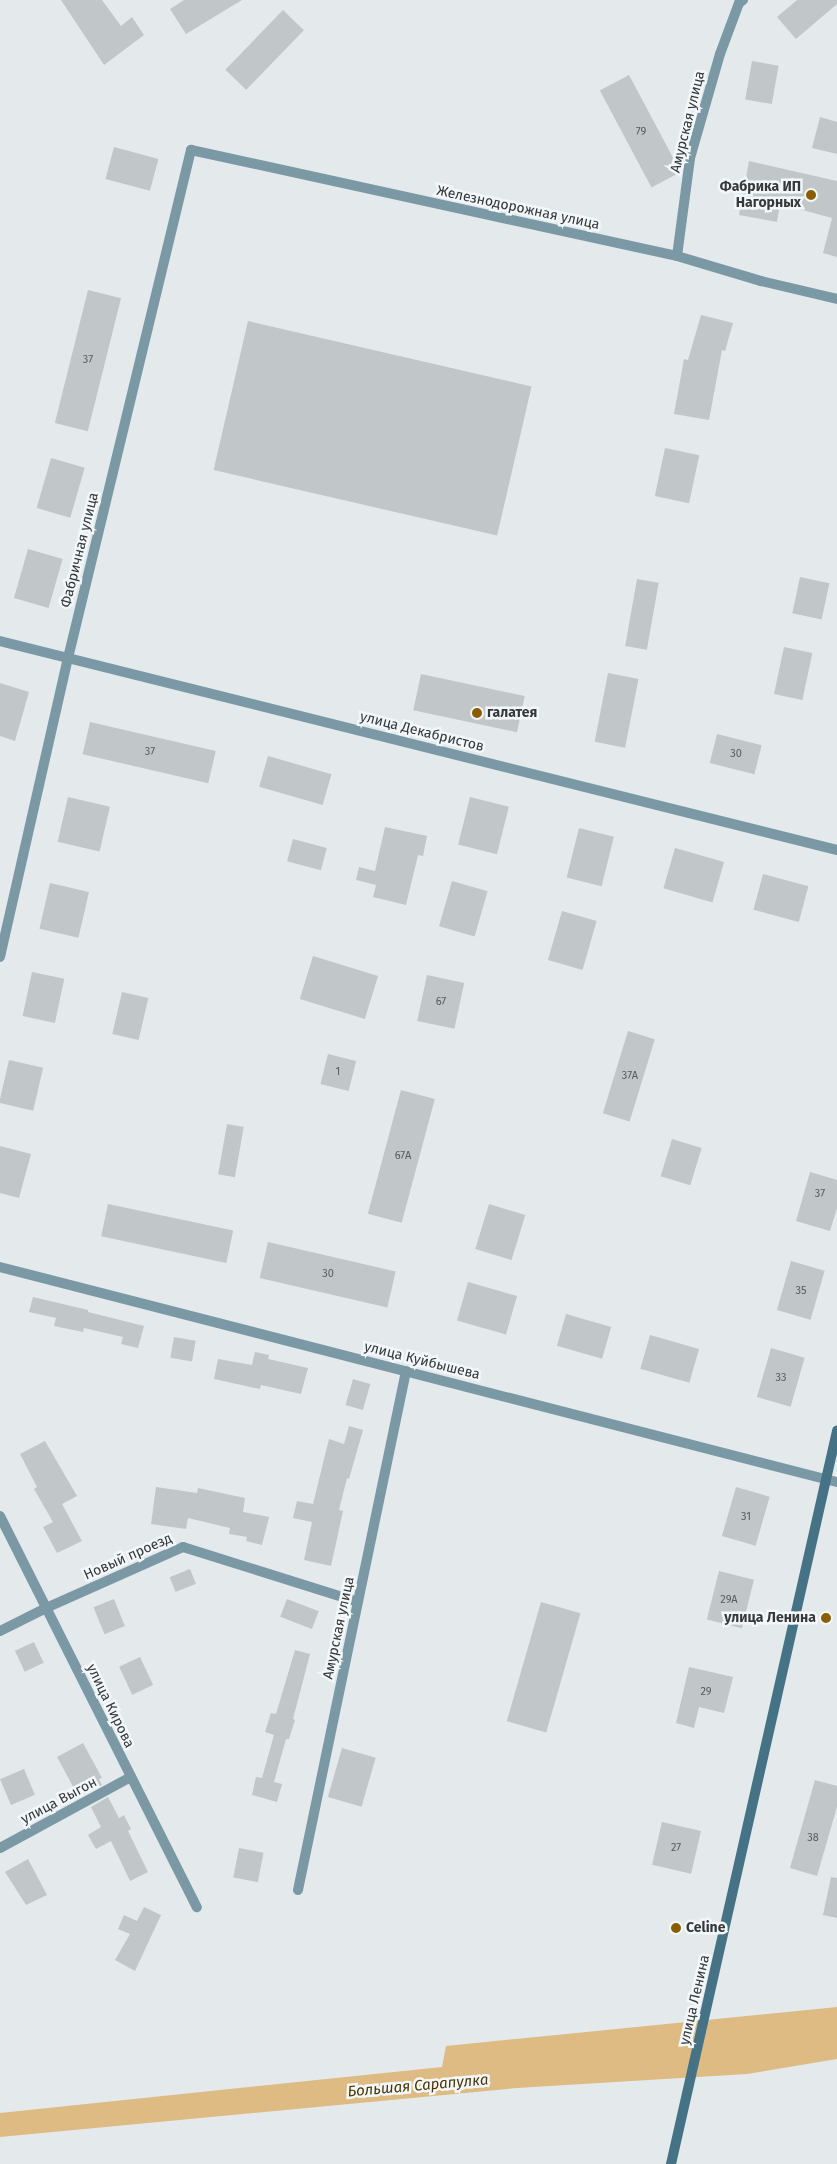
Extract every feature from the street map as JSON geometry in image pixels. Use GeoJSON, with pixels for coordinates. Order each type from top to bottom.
{"type":"FeatureCollection","features":[{"type":"Feature","properties":{"kind":"main road","name":"улица Ленина"},"geometry":{"type":"LineString","coordinates":[[672,2160],[724,1938],[837,1432]]}},
{"type":"Feature","properties":{"kind":"street","name":"Амурская улица"},"geometry":{"type":"LineString","coordinates":[[676,256],[690,158],[720,54],[739,3],[743,0]]}},
{"type":"Feature","properties":{"kind":"street","name":"Железнодорожная улица"},"geometry":{"type":"LineString","coordinates":[[191,150],[676,256],[762,281],[837,299]]}},
{"type":"Feature","properties":{"kind":"street","name":"Фабричная улица"},"geometry":{"type":"LineString","coordinates":[[0,957],[68,658],[191,150]]}},
{"type":"Feature","properties":{"kind":"street","name":"улица Декабристов"},"geometry":{"type":"LineString","coordinates":[[0,641],[837,850]]}},
{"type":"Feature","properties":{"kind":"street","name":"улица Куйбышева"},"geometry":{"type":"LineString","coordinates":[[0,1267],[837,1482]]}},
{"type":"Feature","properties":{"kind":"street","name":"Амурская улица"},"geometry":{"type":"LineString","coordinates":[[298,1890],[406,1371]]}},
{"type":"Feature","properties":{"kind":"street","name":"улица Кирова"},"geometry":{"type":"LineString","coordinates":[[0,1516],[130,1778],[197,1907]]}},
{"type":"Feature","properties":{"kind":"street","name":"Новый проезд"},"geometry":{"type":"LineString","coordinates":[[0,1631],[46,1608],[183,1547],[358,1602]]}},
{"type":"Feature","properties":{"kind":"street","name":"улица Выгон"},"geometry":{"type":"LineString","coordinates":[[0,1848],[130,1778]]}},
{"type":"Feature","properties":{"kind":"water","name":"Большая Сарапулка"},"geometry":{"type":"Polygon","coordinates":[[[837,2007],[837,2059],[747,2074],[517,2088],[0,2137],[0,2113],[442,2067],[446,2046],[837,2007]]]}},
{"type":"Feature","properties":{"kind":"building"},"geometry":{"type":"Polygon","coordinates":[[[61,0],[102,0],[121,26],[132,17],[144,35],[104,65],[61,0]]]}},
{"type":"Feature","properties":{"kind":"building"},"geometry":{"type":"Polygon","coordinates":[[[184,0],[242,0],[186,34],[170,9],[184,0]]]}},
{"type":"Feature","properties":{"kind":"building"},"geometry":{"type":"Polygon","coordinates":[[[797,0],[837,0],[837,4],[796,39],[777,17],[797,0]]]}},
{"type":"Feature","properties":{"kind":"building"},"geometry":{"type":"Polygon","coordinates":[[[283,10],[304,30],[246,90],[225,70],[283,10]]]}},
{"type":"Feature","properties":{"kind":"building"},"geometry":{"type":"Polygon","coordinates":[[[752,61],[779,66],[772,104],[745,99],[752,61]]]}},
{"type":"Feature","properties":{"kind":"building"},"geometry":{"type":"Polygon","coordinates":[[[629,75],[681,172],[652,188],[600,90],[629,75]]]}},
{"type":"Feature","properties":{"kind":"building"},"geometry":{"type":"Polygon","coordinates":[[[820,117],[837,122],[837,154],[812,148],[820,117]]]}},
{"type":"Feature","properties":{"kind":"building"},"geometry":{"type":"Polygon","coordinates":[[[114,147],[158,159],[150,191],[105,179],[114,147]]]}},
{"type":"Feature","properties":{"kind":"building"},"geometry":{"type":"Polygon","coordinates":[[[749,161],[837,181],[837,257],[823,253],[832,218],[780,204],[777,222],[739,215],[749,161]]]}},
{"type":"Feature","properties":{"kind":"building"},"geometry":{"type":"Polygon","coordinates":[[[88,290],[121,298],[88,431],[55,423],[88,290]]]}},
{"type":"Feature","properties":{"kind":"building"},"geometry":{"type":"Polygon","coordinates":[[[701,315],[733,323],[725,351],[722,350],[709,420],[674,414],[684,359],[688,360],[701,315]]]}},
{"type":"Feature","properties":{"kind":"building"},"geometry":{"type":"Polygon","coordinates":[[[248,321],[532,386],[497,536],[214,470],[248,321]]]}},
{"type":"Feature","properties":{"kind":"building"},"geometry":{"type":"Polygon","coordinates":[[[665,448],[699,455],[689,503],[655,496],[665,448]]]}},
{"type":"Feature","properties":{"kind":"building"},"geometry":{"type":"Polygon","coordinates":[[[51,458],[85,468],[70,518],[37,508],[51,458]]]}},
{"type":"Feature","properties":{"kind":"building"},"geometry":{"type":"Polygon","coordinates":[[[28,549],[63,559],[49,608],[14,598],[28,549]]]}},
{"type":"Feature","properties":{"kind":"building"},"geometry":{"type":"Polygon","coordinates":[[[800,577],[829,583],[822,619],[792,613],[800,577]]]}},
{"type":"Feature","properties":{"kind":"building"},"geometry":{"type":"Polygon","coordinates":[[[637,579],[659,583],[647,650],[625,646],[637,579]]]}},
{"type":"Feature","properties":{"kind":"building"},"geometry":{"type":"Polygon","coordinates":[[[784,647],[812,653],[802,700],[774,694],[784,647]]]}},
{"type":"Feature","properties":{"kind":"building"},"geometry":{"type":"Polygon","coordinates":[[[608,673],[638,679],[625,748],[595,742],[608,673]]]}},
{"type":"Feature","properties":{"kind":"building"},"geometry":{"type":"Polygon","coordinates":[[[421,674],[525,696],[517,732],[413,710],[421,674]]]}},
{"type":"Feature","properties":{"kind":"building"},"geometry":{"type":"Polygon","coordinates":[[[0,683],[29,692],[15,741],[0,736],[0,683]]]}},
{"type":"Feature","properties":{"kind":"building"},"geometry":{"type":"Polygon","coordinates":[[[90,722],[216,751],[208,783],[83,754],[90,722]]]}},
{"type":"Feature","properties":{"kind":"building"},"geometry":{"type":"Polygon","coordinates":[[[717,734],[762,745],[754,774],[710,763],[717,734]]]}},
{"type":"Feature","properties":{"kind":"building"},"geometry":{"type":"Polygon","coordinates":[[[268,756],[331,774],[323,805],[259,787],[268,756]]]}},
{"type":"Feature","properties":{"kind":"building"},"geometry":{"type":"Polygon","coordinates":[[[68,797],[110,807],[100,851],[58,842],[68,797]]]}},
{"type":"Feature","properties":{"kind":"building"},"geometry":{"type":"Polygon","coordinates":[[[470,797],[509,807],[497,854],[458,845],[470,797]]]}},
{"type":"Feature","properties":{"kind":"building"},"geometry":{"type":"Polygon","coordinates":[[[385,827],[427,836],[423,856],[418,855],[406,905],[373,897],[376,885],[356,880],[359,867],[375,871],[385,827]]]}},
{"type":"Feature","properties":{"kind":"building"},"geometry":{"type":"Polygon","coordinates":[[[579,828],[614,837],[602,886],[567,877],[579,828]]]}},
{"type":"Feature","properties":{"kind":"building"},"geometry":{"type":"Polygon","coordinates":[[[293,839],[327,848],[321,870],[287,861],[293,839]]]}},
{"type":"Feature","properties":{"kind":"building"},"geometry":{"type":"Polygon","coordinates":[[[675,848],[724,862],[712,902],[663,888],[675,848]]]}},
{"type":"Feature","properties":{"kind":"building"},"geometry":{"type":"Polygon","coordinates":[[[763,874],[808,886],[799,922],[753,910],[763,874]]]}},
{"type":"Feature","properties":{"kind":"building"},"geometry":{"type":"Polygon","coordinates":[[[452,881],[488,891],[475,936],[439,926],[452,881]]]}},
{"type":"Feature","properties":{"kind":"building"},"geometry":{"type":"Polygon","coordinates":[[[50,883],[89,892],[78,938],[39,929],[50,883]]]}},
{"type":"Feature","properties":{"kind":"building"},"geometry":{"type":"Polygon","coordinates":[[[562,911],[597,921],[583,970],[548,960],[562,911]]]}},
{"type":"Feature","properties":{"kind":"building"},"geometry":{"type":"Polygon","coordinates":[[[313,956],[378,976],[365,1019],[300,999],[313,956]]]}},
{"type":"Feature","properties":{"kind":"building"},"geometry":{"type":"Polygon","coordinates":[[[32,972],[64,979],[55,1023],[23,1016],[32,972]]]}},
{"type":"Feature","properties":{"kind":"building"},"geometry":{"type":"Polygon","coordinates":[[[427,975],[464,983],[454,1029],[417,1021],[427,975]]]}},
{"type":"Feature","properties":{"kind":"building"},"geometry":{"type":"Polygon","coordinates":[[[122,992],[148,998],[139,1040],[112,1034],[122,992]]]}},
{"type":"Feature","properties":{"kind":"building"},"geometry":{"type":"Polygon","coordinates":[[[628,1031],[655,1039],[630,1121],[603,1113],[628,1031]]]}},
{"type":"Feature","properties":{"kind":"building"},"geometry":{"type":"Polygon","coordinates":[[[328,1054],[356,1061],[349,1091],[321,1084],[328,1054]]]}},
{"type":"Feature","properties":{"kind":"building"},"geometry":{"type":"Polygon","coordinates":[[[9,1060],[43,1068],[33,1111],[0,1103],[9,1060]]]}},
{"type":"Feature","properties":{"kind":"building"},"geometry":{"type":"Polygon","coordinates":[[[401,1090],[435,1099],[402,1223],[368,1214],[401,1090]]]}},
{"type":"Feature","properties":{"kind":"building"},"geometry":{"type":"Polygon","coordinates":[[[227,1124],[244,1127],[235,1177],[218,1174],[227,1124]]]}},
{"type":"Feature","properties":{"kind":"building"},"geometry":{"type":"Polygon","coordinates":[[[672,1139],[702,1148],[690,1185],[661,1176],[672,1139]]]}},
{"type":"Feature","properties":{"kind":"building"},"geometry":{"type":"Polygon","coordinates":[[[0,1146],[31,1154],[19,1198],[0,1193],[0,1146]]]}},
{"type":"Feature","properties":{"kind":"building"},"geometry":{"type":"Polygon","coordinates":[[[810,1172],[837,1180],[837,1208],[830,1231],[796,1221],[810,1172]]]}},
{"type":"Feature","properties":{"kind":"building"},"geometry":{"type":"Polygon","coordinates":[[[108,1204],[233,1231],[226,1263],[101,1236],[108,1204]]]}},
{"type":"Feature","properties":{"kind":"building"},"geometry":{"type":"Polygon","coordinates":[[[489,1204],[525,1215],[512,1260],[475,1249],[489,1204]]]}},
{"type":"Feature","properties":{"kind":"building"},"geometry":{"type":"Polygon","coordinates":[[[268,1242],[396,1271],[387,1308],[260,1278],[268,1242]]]}},
{"type":"Feature","properties":{"kind":"building"},"geometry":{"type":"Polygon","coordinates":[[[791,1261],[825,1271],[811,1320],[777,1310],[791,1261]]]}},
{"type":"Feature","properties":{"kind":"building"},"geometry":{"type":"Polygon","coordinates":[[[468,1282],[517,1296],[506,1335],[457,1320],[468,1282]]]}},
{"type":"Feature","properties":{"kind":"building"},"geometry":{"type":"Polygon","coordinates":[[[33,1297],[144,1326],[138,1348],[121,1344],[123,1337],[84,1328],[83,1332],[54,1326],[56,1318],[29,1312],[33,1297]]]}},
{"type":"Feature","properties":{"kind":"building"},"geometry":{"type":"Polygon","coordinates":[[[566,1314],[611,1327],[602,1359],[557,1346],[566,1314]]]}},
{"type":"Feature","properties":{"kind":"building"},"geometry":{"type":"Polygon","coordinates":[[[650,1335],[699,1349],[689,1383],[640,1369],[650,1335]]]}},
{"type":"Feature","properties":{"kind":"building"},"geometry":{"type":"Polygon","coordinates":[[[174,1337],[196,1341],[192,1362],[170,1358],[174,1337]]]}},
{"type":"Feature","properties":{"kind":"building"},"geometry":{"type":"Polygon","coordinates":[[[771,1348],[805,1358],[791,1407],[757,1397],[771,1348]]]}},
{"type":"Feature","properties":{"kind":"building"},"geometry":{"type":"Polygon","coordinates":[[[255,1352],[269,1355],[268,1359],[308,1368],[301,1394],[261,1385],[260,1389],[214,1379],[218,1359],[252,1365],[255,1352]]]}},
{"type":"Feature","properties":{"kind":"building"},"geometry":{"type":"Polygon","coordinates":[[[353,1379],[370,1384],[363,1410],[346,1405],[353,1379]]]}},
{"type":"Feature","properties":{"kind":"building"},"geometry":{"type":"Polygon","coordinates":[[[349,1426],[363,1430],[349,1479],[347,1478],[339,1510],[343,1511],[331,1566],[304,1560],[312,1522],[293,1518],[297,1501],[313,1504],[329,1439],[344,1444],[349,1426]]]}},
{"type":"Feature","properties":{"kind":"building"},"geometry":{"type":"Polygon","coordinates":[[[45,1441],[77,1496],[62,1504],[82,1541],[57,1553],[43,1527],[53,1522],[34,1489],[37,1487],[20,1454],[45,1441]]]}},
{"type":"Feature","properties":{"kind":"building"},"geometry":{"type":"Polygon","coordinates":[[[156,1487],[197,1493],[198,1488],[245,1498],[243,1512],[269,1517],[262,1545],[246,1541],[247,1537],[229,1534],[230,1528],[188,1518],[186,1529],[151,1524],[156,1487]]]}},
{"type":"Feature","properties":{"kind":"building"},"geometry":{"type":"Polygon","coordinates":[[[736,1487],[770,1497],[756,1546],[722,1536],[736,1487]]]}},
{"type":"Feature","properties":{"kind":"building"},"geometry":{"type":"Polygon","coordinates":[[[190,1569],[196,1584],[176,1592],[170,1577],[190,1569]]]}},
{"type":"Feature","properties":{"kind":"building"},"geometry":{"type":"Polygon","coordinates":[[[719,1571],[754,1580],[742,1628],[707,1620],[719,1571]]]}},
{"type":"Feature","properties":{"kind":"building"},"geometry":{"type":"Polygon","coordinates":[[[114,1599],[125,1626],[104,1634],[94,1607],[114,1599]]]}},
{"type":"Feature","properties":{"kind":"building"},"geometry":{"type":"Polygon","coordinates":[[[287,1599],[319,1611],[312,1629],[280,1617],[287,1599]]]}},
{"type":"Feature","properties":{"kind":"building"},"geometry":{"type":"Polygon","coordinates":[[[541,1602],[580,1613],[546,1732],[507,1721],[541,1602]]]}},
{"type":"Feature","properties":{"kind":"building"},"geometry":{"type":"Polygon","coordinates":[[[34,1642],[44,1663],[25,1672],[15,1651],[34,1642]]]}},
{"type":"Feature","properties":{"kind":"building"},"geometry":{"type":"Polygon","coordinates":[[[295,1650],[310,1654],[293,1719],[295,1720],[289,1739],[286,1739],[274,1782],[282,1784],[277,1802],[252,1795],[256,1777],[262,1778],[274,1735],[265,1732],[271,1713],[276,1714],[295,1650]]]}},
{"type":"Feature","properties":{"kind":"building"},"geometry":{"type":"Polygon","coordinates":[[[140,1657],[153,1685],[132,1695],[119,1667],[140,1657]]]}},
{"type":"Feature","properties":{"kind":"building"},"geometry":{"type":"Polygon","coordinates":[[[689,1667],[733,1677],[724,1713],[699,1707],[694,1728],[676,1723],[689,1667]]]}},
{"type":"Feature","properties":{"kind":"building"},"geometry":{"type":"Polygon","coordinates":[[[83,1743],[102,1778],[99,1779],[102,1785],[84,1794],[81,1789],[76,1792],[57,1757],[83,1743]]]}},
{"type":"Feature","properties":{"kind":"building"},"geometry":{"type":"Polygon","coordinates":[[[342,1748],[376,1758],[362,1807],[328,1797],[342,1748]]]}},
{"type":"Feature","properties":{"kind":"building"},"geometry":{"type":"Polygon","coordinates":[[[24,1769],[35,1795],[11,1805],[0,1779],[24,1769]]]}},
{"type":"Feature","properties":{"kind":"building"},"geometry":{"type":"Polygon","coordinates":[[[815,1780],[837,1786],[837,1807],[817,1876],[790,1868],[815,1780]]]}},
{"type":"Feature","properties":{"kind":"building"},"geometry":{"type":"Polygon","coordinates":[[[108,1797],[119,1818],[124,1815],[131,1829],[128,1831],[148,1872],[130,1881],[111,1841],[96,1849],[88,1835],[101,1827],[91,1807],[108,1797]]]}},
{"type":"Feature","properties":{"kind":"building"},"geometry":{"type":"Polygon","coordinates":[[[662,1822],[701,1831],[691,1874],[652,1865],[662,1822]]]}},
{"type":"Feature","properties":{"kind":"building"},"geometry":{"type":"Polygon","coordinates":[[[239,1848],[264,1853],[258,1882],[233,1877],[239,1848]]]}},
{"type":"Feature","properties":{"kind":"building"},"geometry":{"type":"Polygon","coordinates":[[[28,1859],[47,1895],[26,1905],[5,1872],[28,1859]]]}},
{"type":"Feature","properties":{"kind":"building"},"geometry":{"type":"Polygon","coordinates":[[[831,1877],[837,1878],[837,1918],[823,1915],[831,1877]]]}},
{"type":"Feature","properties":{"kind":"building"},"geometry":{"type":"Polygon","coordinates":[[[144,1907],[161,1915],[135,1971],[115,1960],[130,1934],[118,1929],[124,1915],[137,1921],[144,1907]]]}},
{"type":"Feature","properties":{"kind":"place","name":"Фабрика ИП Нагорных"},"geometry":{"type":"Point","coordinates":[811,195]}},
{"type":"Feature","properties":{"kind":"place","name":"галатея"},"geometry":{"type":"Point","coordinates":[477,713]}},
{"type":"Feature","properties":{"kind":"place","name":"улица Ленина"},"geometry":{"type":"Point","coordinates":[826,1618]}},
{"type":"Feature","properties":{"kind":"place","name":"Celine"},"geometry":{"type":"Point","coordinates":[676,1928]}}]}
